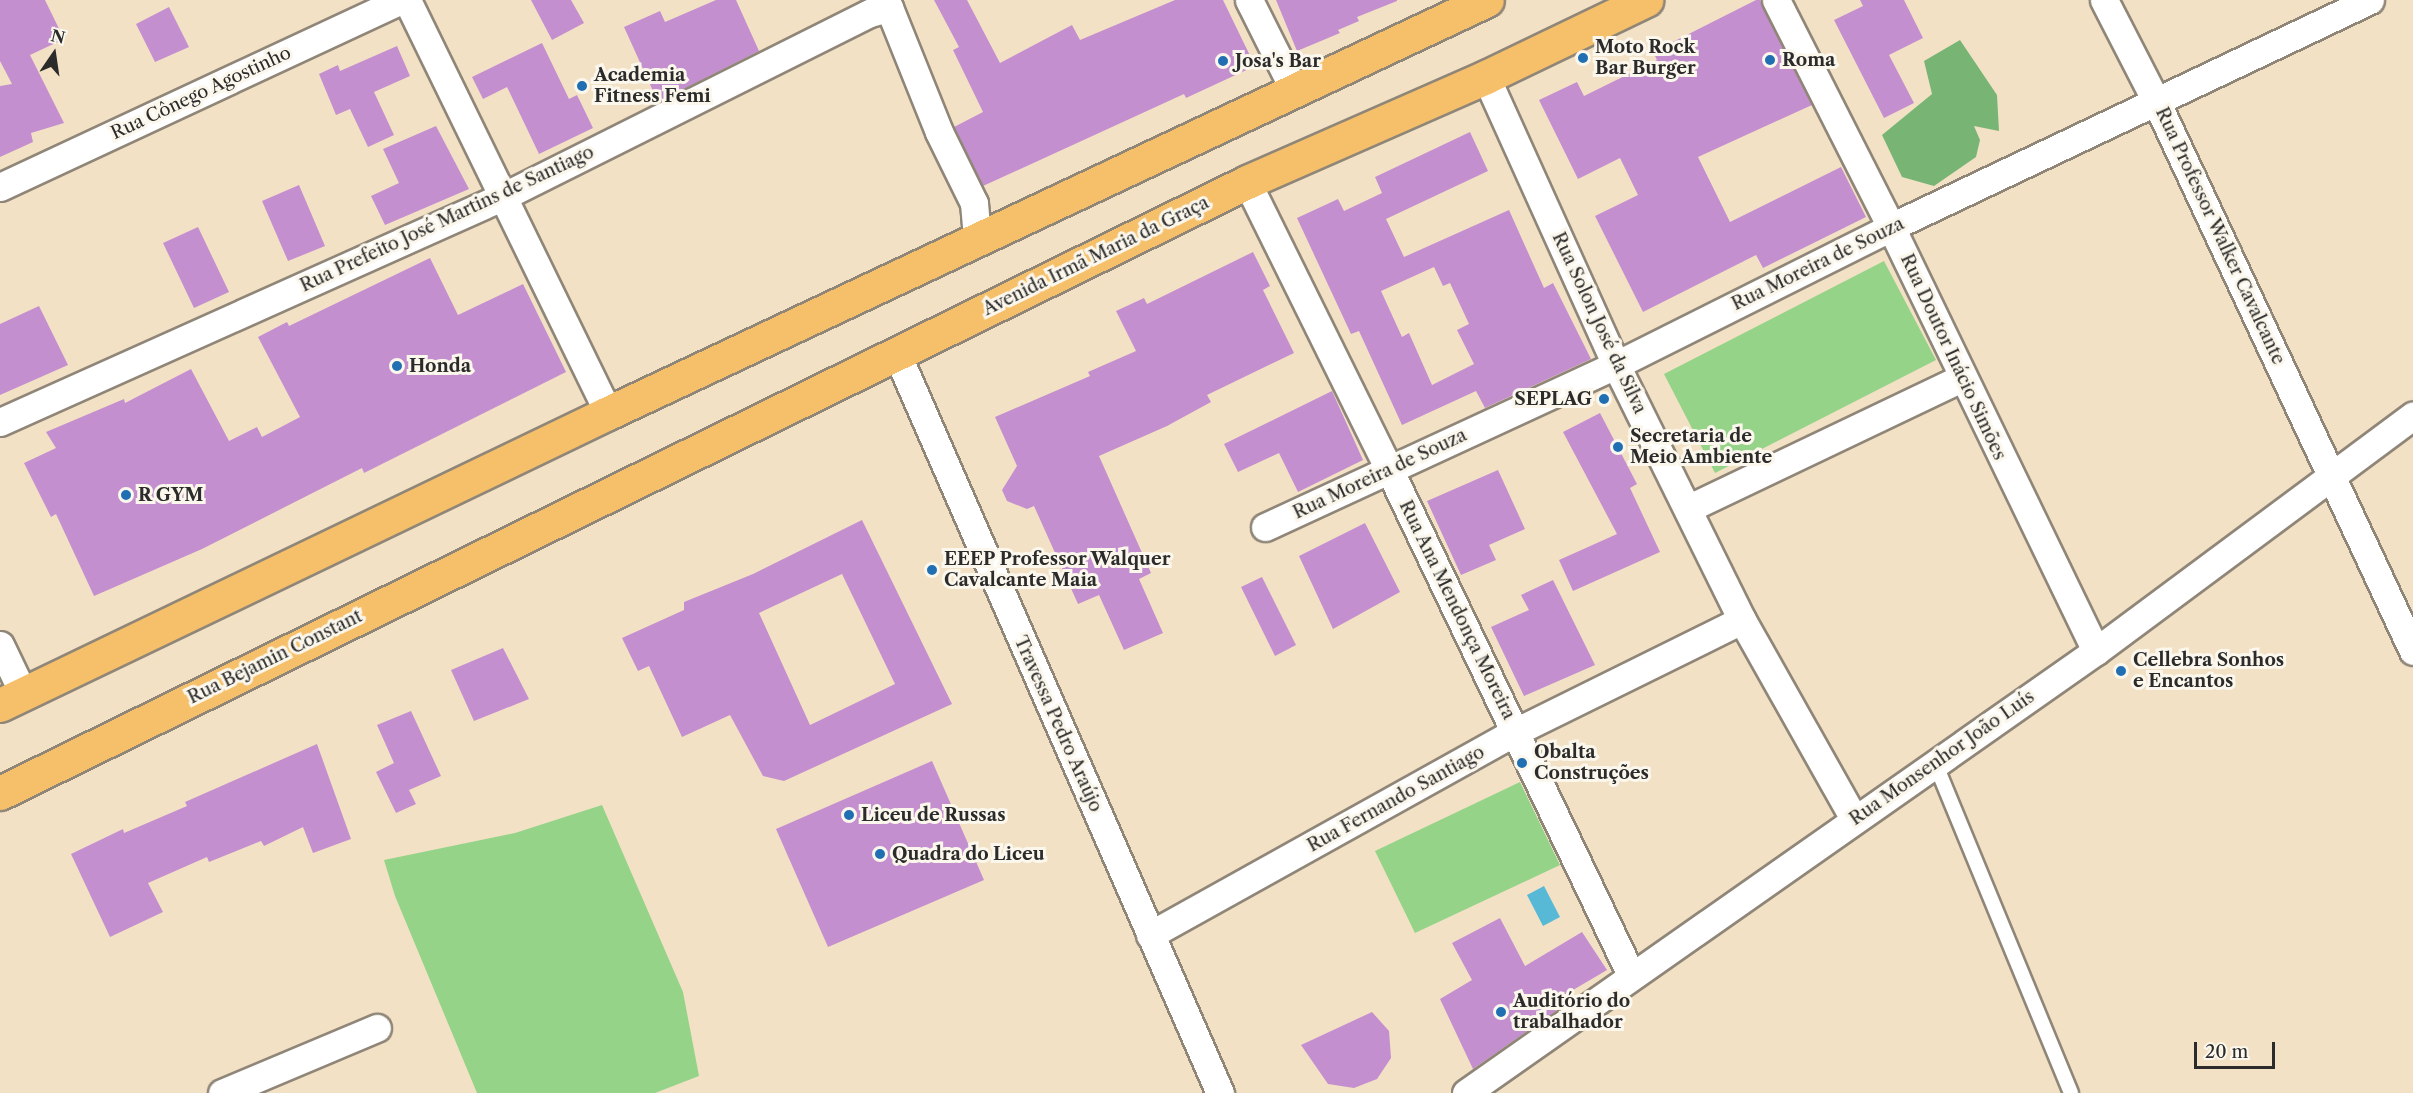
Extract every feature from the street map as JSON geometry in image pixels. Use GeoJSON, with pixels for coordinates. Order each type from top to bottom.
{"type":"FeatureCollection","features":[{"type":"Feature","properties":{"kind":"main road"},"geometry":{"type":"LineString","coordinates":[[11,699],[516,459],[608,412],[1295,92],[1486,0]]}},
{"type":"Feature","properties":{"kind":"main road","name":"Avenida Irmã Maria da Graça"},"geometry":{"type":"LineString","coordinates":[[550,523],[1248,182],[1486,77],[1646,0]]}},
{"type":"Feature","properties":{"kind":"main road","name":"Rua Bejamin Constant"},"geometry":{"type":"LineString","coordinates":[[0,793],[550,523]]}},
{"type":"Feature","properties":{"kind":"street","name":"Rua Cônego Agostinho"},"geometry":{"type":"LineString","coordinates":[[0,187],[401,0]]}},
{"type":"Feature","properties":{"kind":"street"},"geometry":{"type":"LineString","coordinates":[[407,0],[608,412]]}},
{"type":"Feature","properties":{"kind":"street"},"geometry":{"type":"LineString","coordinates":[[1249,0],[1295,92]]}},
{"type":"Feature","properties":{"kind":"street","name":"Rua Doutor Inácio Simões"},"geometry":{"type":"LineString","coordinates":[[1776,0],[1891,227],[1961,378],[2096,651]]}},
{"type":"Feature","properties":{"kind":"street","name":"Rua Professor Walker Cavalcante"},"geometry":{"type":"LineString","coordinates":[[2104,0],[2156,101],[2333,474],[2413,651]]}},
{"type":"Feature","properties":{"kind":"street","name":"Rua Moreira de Souza"},"geometry":{"type":"LineString","coordinates":[[1265,527],[1616,364],[1891,227],[2370,0]]}},
{"type":"Feature","properties":{"kind":"street"},"geometry":{"type":"LineString","coordinates":[[888,4],[939,132],[974,203],[977,240]]}},
{"type":"Feature","properties":{"kind":"street","name":"Rua Prefeito José Martins de Santiago"},"geometry":{"type":"LineString","coordinates":[[0,422],[504,196],[888,4]]}},
{"type":"Feature","properties":{"kind":"street","name":"Rua Solon José da Silva"},"geometry":{"type":"LineString","coordinates":[[1486,77],[1616,364],[1689,507],[1742,621],[1854,819]]}},
{"type":"Feature","properties":{"kind":"street","name":"Rua Ana Mendonça Moreira"},"geometry":{"type":"LineString","coordinates":[[1248,182],[1389,469],[1631,975]]}},
{"type":"Feature","properties":{"kind":"street","name":"Travessa Pedro Araújo"},"geometry":{"type":"LineString","coordinates":[[897,354],[1220,1093]]}},
{"type":"Feature","properties":{"kind":"street"},"geometry":{"type":"LineString","coordinates":[[1689,507],[1961,378]]}},
{"type":"Feature","properties":{"kind":"street","name":"Rua Monsenhor João Luís"},"geometry":{"type":"LineString","coordinates":[[1466,1093],[1631,975],[2096,651],[2413,416]]}},
{"type":"Feature","properties":{"kind":"street","name":"Rua Fernando Santiago"},"geometry":{"type":"LineString","coordinates":[[1150,935],[1515,732],[1742,621]]}},
{"type":"Feature","properties":{"kind":"street"},"geometry":{"type":"LineString","coordinates":[[0,645],[11,699]]}},
{"type":"Feature","properties":{"kind":"street"},"geometry":{"type":"LineString","coordinates":[[222,1093],[378,1028]]}},
{"type":"Feature","properties":{"kind":"lane"},"geometry":{"type":"LineString","coordinates":[[1935,763],[2071,1093]]}},
{"type":"Feature","properties":{"kind":"green space"},"geometry":{"type":"Polygon","coordinates":[[[1960,40],[1997,95],[1999,131],[1974,126],[1980,140],[1976,157],[1934,186],[1902,177],[1882,135],[1932,94],[1924,61],[1960,40]]]}},
{"type":"Feature","properties":{"kind":"green space"},"geometry":{"type":"Polygon","coordinates":[[[1884,261],[1936,360],[1715,473],[1664,374],[1884,261]]]}},
{"type":"Feature","properties":{"kind":"green space"},"geometry":{"type":"Polygon","coordinates":[[[1520,782],[1560,865],[1415,933],[1375,851],[1520,782]]]}},
{"type":"Feature","properties":{"kind":"green space"},"geometry":{"type":"Polygon","coordinates":[[[602,805],[683,992],[699,1076],[655,1093],[477,1093],[395,896],[384,860],[515,833],[602,805]]]}},
{"type":"Feature","properties":{"kind":"water"},"geometry":{"type":"Polygon","coordinates":[[[1544,886],[1560,917],[1543,926],[1527,895],[1544,886]]]}},
{"type":"Feature","properties":{"kind":"building"},"geometry":{"type":"Polygon","coordinates":[[[0,0],[45,0],[64,39],[30,55],[64,123],[31,133],[33,142],[0,157],[0,86],[12,84],[0,61],[0,0]]]}},
{"type":"Feature","properties":{"kind":"building"},"geometry":{"type":"Polygon","coordinates":[[[531,0],[571,0],[584,23],[552,40],[531,0]]]}},
{"type":"Feature","properties":{"kind":"building"},"geometry":{"type":"Polygon","coordinates":[[[716,0],[736,0],[759,51],[658,102],[624,27],[660,11],[665,22],[716,0]]]}},
{"type":"Feature","properties":{"kind":"building"},"geometry":{"type":"Polygon","coordinates":[[[934,0],[967,0],[1000,63],[1072,25],[1080,40],[1175,0],[1223,0],[1255,66],[1186,98],[1184,94],[983,186],[954,127],[983,112],[953,50],[959,47],[934,0]]]}},
{"type":"Feature","properties":{"kind":"building"},"geometry":{"type":"Polygon","coordinates":[[[1276,0],[1397,1],[1357,17],[1359,21],[1338,30],[1340,33],[1297,51],[1276,0]]]}},
{"type":"Feature","properties":{"kind":"building"},"geometry":{"type":"Polygon","coordinates":[[[1760,0],[1812,105],[1698,157],[1730,222],[1841,167],[1866,217],[1763,268],[1756,255],[1643,312],[1595,216],[1638,195],[1620,158],[1578,179],[1539,100],[1577,82],[1584,96],[1657,60],[1653,52],[1760,0]]]}},
{"type":"Feature","properties":{"kind":"building"},"geometry":{"type":"Polygon","coordinates":[[[1860,0],[1904,0],[1923,38],[1889,55],[1914,103],[1884,118],[1834,20],[1863,6],[1860,0]]]}},
{"type":"Feature","properties":{"kind":"building"},"geometry":{"type":"Polygon","coordinates":[[[169,7],[189,47],[155,62],[136,24],[169,7]]]}},
{"type":"Feature","properties":{"kind":"building"},"geometry":{"type":"Polygon","coordinates":[[[542,43],[569,99],[577,95],[593,128],[539,154],[507,87],[483,99],[472,77],[542,43]]]}},
{"type":"Feature","properties":{"kind":"building"},"geometry":{"type":"Polygon","coordinates":[[[397,46],[410,76],[374,92],[394,135],[368,147],[350,109],[336,115],[319,74],[338,65],[340,71],[397,46]]]}},
{"type":"Feature","properties":{"kind":"building"},"geometry":{"type":"Polygon","coordinates":[[[436,126],[469,189],[385,225],[371,196],[399,183],[383,149],[436,126]]]}},
{"type":"Feature","properties":{"kind":"building"},"geometry":{"type":"Polygon","coordinates":[[[1470,132],[1488,171],[1386,219],[1404,257],[1509,210],[1544,288],[1553,283],[1591,359],[1485,408],[1476,391],[1402,425],[1359,331],[1351,334],[1297,218],[1338,199],[1344,211],[1382,193],[1375,177],[1470,132]],[[1434,267],[1381,291],[1402,337],[1409,333],[1432,385],[1474,364],[1457,330],[1469,324],[1450,283],[1443,286],[1434,267]]]}},
{"type":"Feature","properties":{"kind":"building"},"geometry":{"type":"Polygon","coordinates":[[[299,185],[325,246],[288,261],[262,201],[299,185]]]}},
{"type":"Feature","properties":{"kind":"building"},"geometry":{"type":"Polygon","coordinates":[[[198,227],[229,292],[194,308],[163,243],[198,227]]]}},
{"type":"Feature","properties":{"kind":"building"},"geometry":{"type":"Polygon","coordinates":[[[1253,252],[1270,286],[1263,290],[1294,353],[1207,395],[1211,402],[1167,426],[1099,456],[1151,573],[1139,579],[1163,633],[1124,650],[1099,595],[1078,604],[1034,506],[1027,509],[1007,501],[1002,490],[1017,466],[995,417],[1090,376],[1088,372],[1136,351],[1116,311],[1144,298],[1147,304],[1253,252]]]}},
{"type":"Feature","properties":{"kind":"building"},"geometry":{"type":"Polygon","coordinates":[[[430,258],[458,315],[523,284],[566,372],[364,473],[362,468],[202,549],[94,596],[56,514],[51,517],[24,463],[56,448],[46,432],[124,399],[125,403],[191,369],[229,441],[257,427],[262,437],[300,417],[258,337],[287,322],[289,326],[430,258]]]}},
{"type":"Feature","properties":{"kind":"building"},"geometry":{"type":"Polygon","coordinates":[[[39,306],[68,365],[0,395],[0,324],[39,306]]]}},
{"type":"Feature","properties":{"kind":"building"},"geometry":{"type":"Polygon","coordinates":[[[1332,391],[1363,460],[1298,492],[1279,453],[1238,472],[1224,444],[1332,391]]]}},
{"type":"Feature","properties":{"kind":"building"},"geometry":{"type":"Polygon","coordinates":[[[1600,413],[1637,484],[1630,488],[1660,552],[1573,591],[1559,560],[1617,534],[1563,432],[1600,413]]]}},
{"type":"Feature","properties":{"kind":"building"},"geometry":{"type":"Polygon","coordinates":[[[1498,470],[1525,529],[1489,545],[1496,560],[1461,575],[1427,501],[1498,470]]]}},
{"type":"Feature","properties":{"kind":"building"},"geometry":{"type":"Polygon","coordinates":[[[862,520],[952,704],[784,781],[763,776],[730,715],[682,737],[649,666],[638,671],[622,638],[684,610],[684,602],[753,574],[862,520]],[[842,574],[759,613],[810,725],[895,684],[842,574]]]}},
{"type":"Feature","properties":{"kind":"building"},"geometry":{"type":"Polygon","coordinates":[[[1365,523],[1400,592],[1333,629],[1299,556],[1365,523]]]}},
{"type":"Feature","properties":{"kind":"building"},"geometry":{"type":"Polygon","coordinates":[[[1262,577],[1296,645],[1275,656],[1241,587],[1262,577]]]}},
{"type":"Feature","properties":{"kind":"building"},"geometry":{"type":"Polygon","coordinates":[[[1553,580],[1595,665],[1524,696],[1491,627],[1529,610],[1521,595],[1553,580]]]}},
{"type":"Feature","properties":{"kind":"building"},"geometry":{"type":"Polygon","coordinates":[[[503,648],[529,699],[474,721],[451,670],[503,648]]]}},
{"type":"Feature","properties":{"kind":"building"},"geometry":{"type":"Polygon","coordinates":[[[411,711],[441,776],[409,790],[416,804],[396,813],[376,772],[394,763],[377,725],[411,711]]]}},
{"type":"Feature","properties":{"kind":"building"},"geometry":{"type":"Polygon","coordinates":[[[317,744],[351,839],[313,853],[303,827],[264,846],[261,841],[209,862],[207,857],[148,883],[163,912],[110,937],[71,854],[123,829],[124,833],[187,806],[185,802],[317,744]]]}},
{"type":"Feature","properties":{"kind":"building","name":"Quadra do Liceu"},"geometry":{"type":"Polygon","coordinates":[[[932,761],[984,880],[828,947],[776,829],[932,761]]]}},
{"type":"Feature","properties":{"kind":"building"},"geometry":{"type":"Polygon","coordinates":[[[1500,918],[1525,966],[1582,932],[1607,970],[1551,1003],[1556,1011],[1473,1069],[1440,999],[1472,980],[1452,943],[1500,918]]]}},
{"type":"Feature","properties":{"kind":"building"},"geometry":{"type":"Polygon","coordinates":[[[1372,1012],[1389,1031],[1391,1058],[1377,1079],[1354,1088],[1328,1084],[1301,1045],[1372,1012]]]}},
{"type":"Feature","properties":{"kind":"place","name":"Moto Rock Bar Burger"},"geometry":{"type":"Point","coordinates":[1583,58]}},
{"type":"Feature","properties":{"kind":"place","name":"Roma"},"geometry":{"type":"Point","coordinates":[1770,60]}},
{"type":"Feature","properties":{"kind":"place","name":"Josa's Bar"},"geometry":{"type":"Point","coordinates":[1223,61]}},
{"type":"Feature","properties":{"kind":"place","name":"Academia Fitness Femi"},"geometry":{"type":"Point","coordinates":[582,86]}},
{"type":"Feature","properties":{"kind":"place","name":"Honda"},"geometry":{"type":"Point","coordinates":[397,366]}},
{"type":"Feature","properties":{"kind":"place","name":"SEPLAG"},"geometry":{"type":"Point","coordinates":[1604,399]}},
{"type":"Feature","properties":{"kind":"place","name":"Secretaria de Meio Ambiente"},"geometry":{"type":"Point","coordinates":[1618,447]}},
{"type":"Feature","properties":{"kind":"place","name":"R GYM"},"geometry":{"type":"Point","coordinates":[126,495]}},
{"type":"Feature","properties":{"kind":"place","name":"EEEP Professor Walquer Cavalcante Maia"},"geometry":{"type":"Point","coordinates":[932,570]}},
{"type":"Feature","properties":{"kind":"place","name":"Cellebra Sonhos e Encantos"},"geometry":{"type":"Point","coordinates":[2121,671]}},
{"type":"Feature","properties":{"kind":"place","name":"Obalta Construções"},"geometry":{"type":"Point","coordinates":[1522,763]}},
{"type":"Feature","properties":{"kind":"place","name":"Liceu de Russas"},"geometry":{"type":"Point","coordinates":[849,815]}},
{"type":"Feature","properties":{"kind":"place","name":"Quadra do Liceu"},"geometry":{"type":"Point","coordinates":[880,854]}},
{"type":"Feature","properties":{"kind":"place","name":"Auditório do trabalhador"},"geometry":{"type":"Point","coordinates":[1501,1012]}}]}
